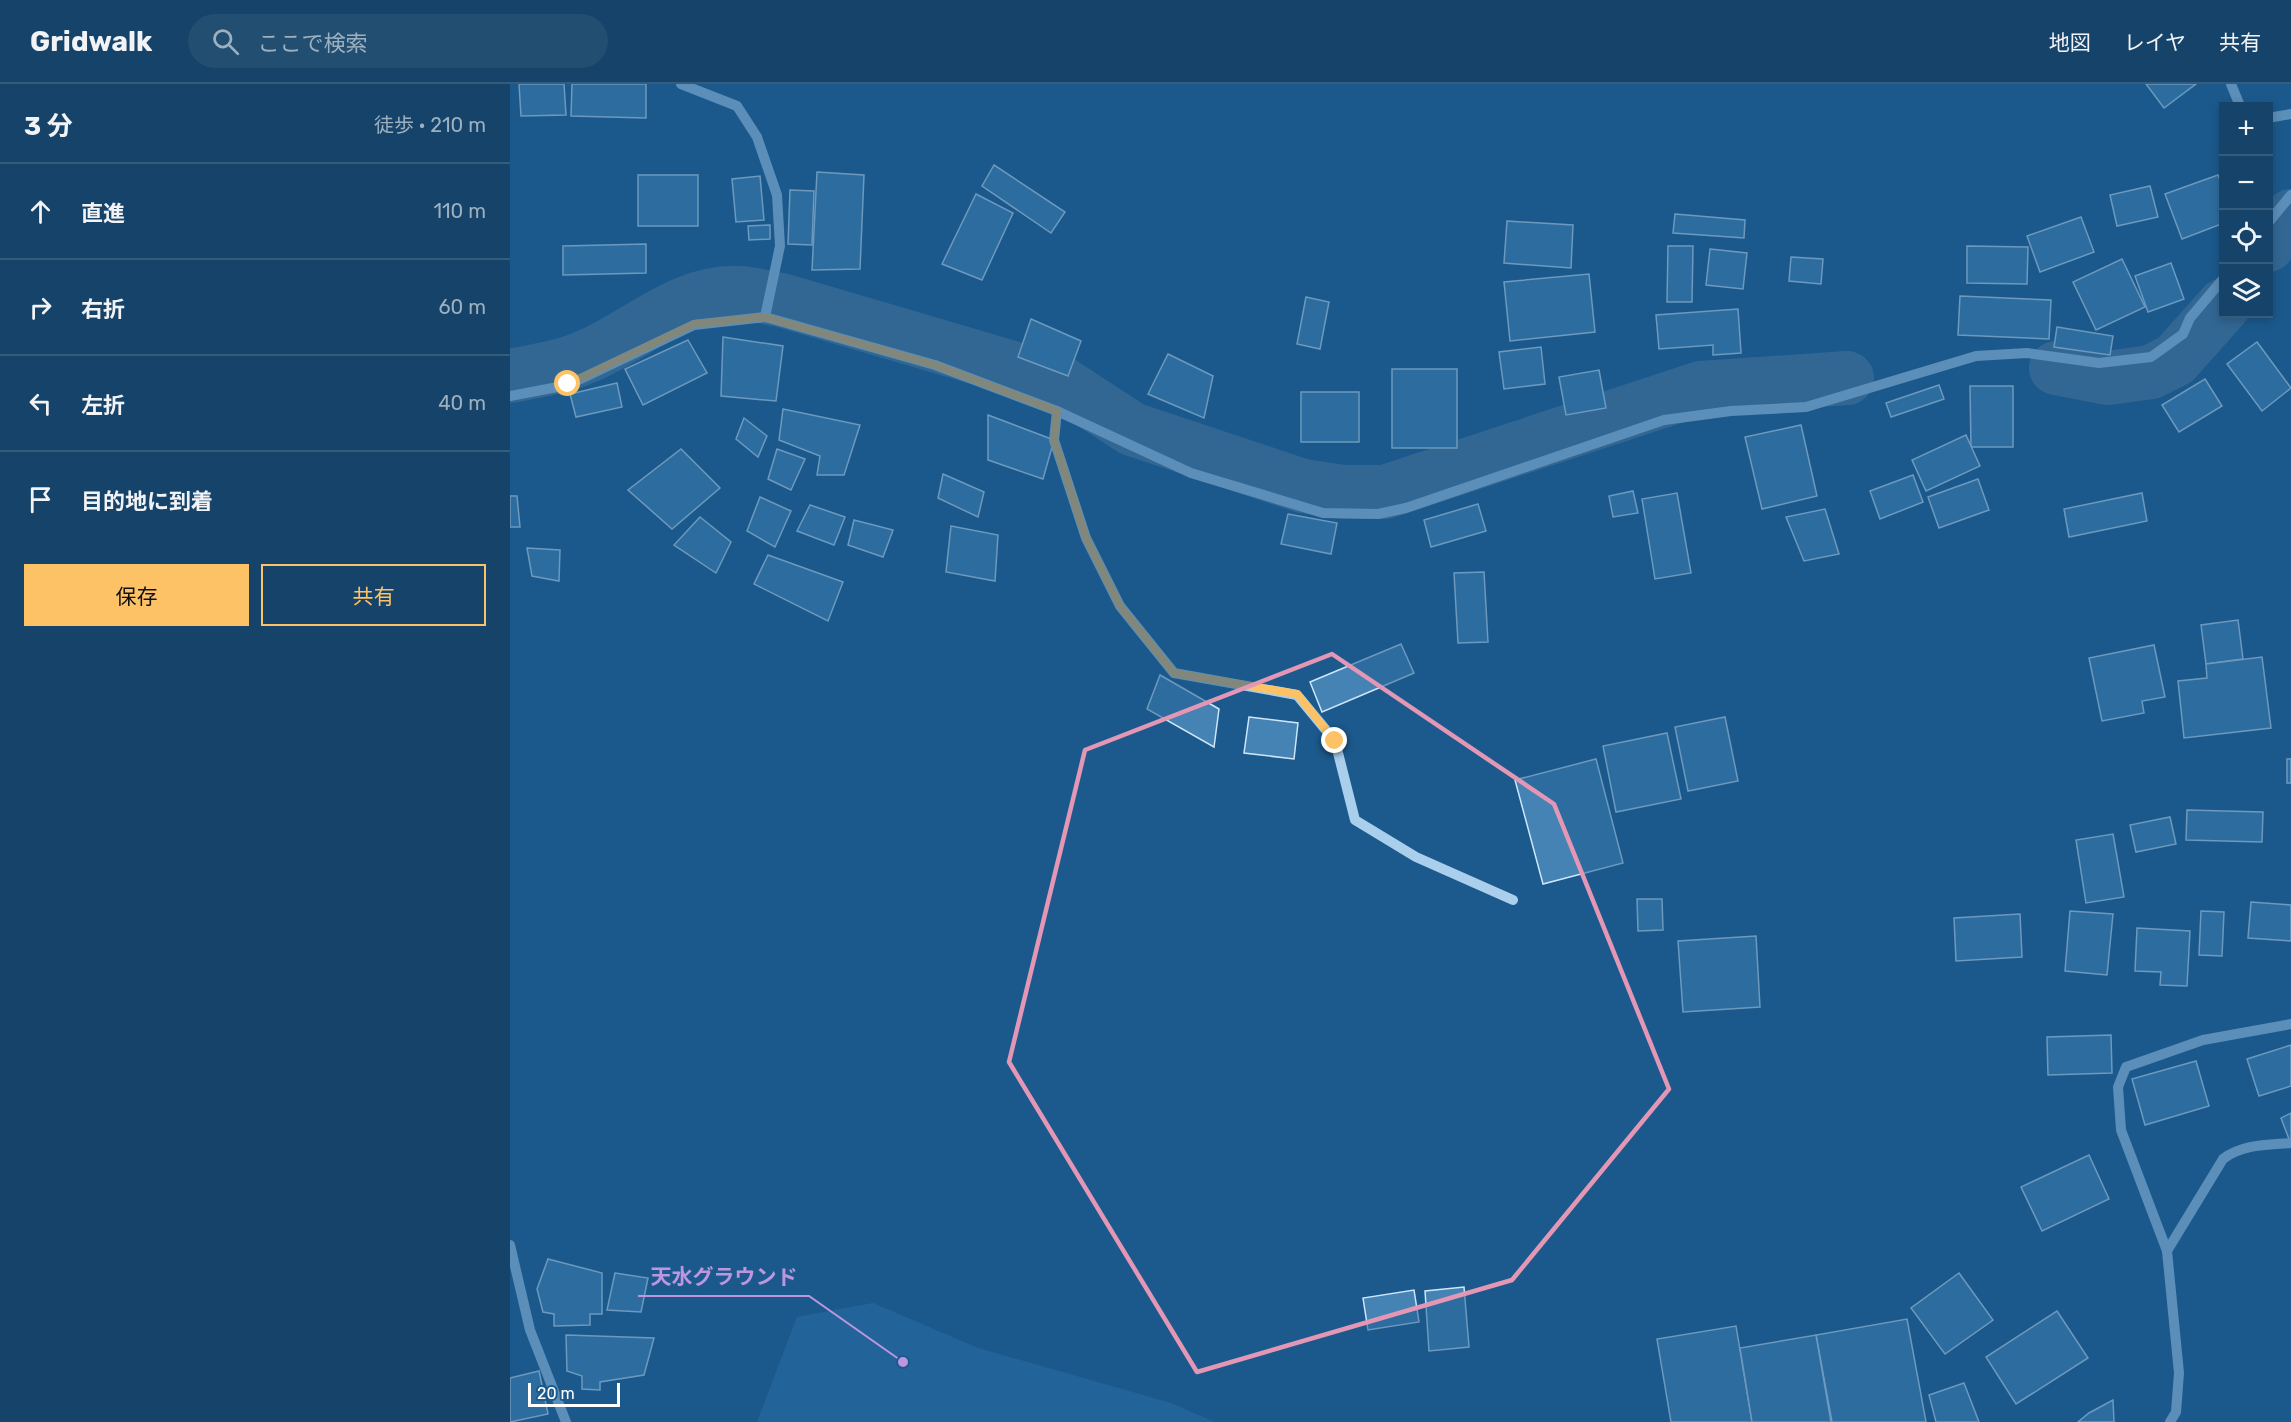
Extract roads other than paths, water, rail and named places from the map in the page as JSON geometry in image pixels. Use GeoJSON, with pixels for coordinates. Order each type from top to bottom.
{"type":"FeatureCollection","features":[{"type":"Feature","properties":{"kind":"street"},"geometry":{"type":"LineString","coordinates":[[681,84],[736,106],[757,137],[777,195],[780,246],[766,313]]}},
{"type":"Feature","properties":{"kind":"street"},"geometry":{"type":"LineString","coordinates":[[2231,84],[2238,102]]}},
{"type":"Feature","properties":{"kind":"street"},"geometry":{"type":"LineString","coordinates":[[2273,117],[2291,114]]}},
{"type":"Feature","properties":{"kind":"street"},"geometry":{"type":"LineString","coordinates":[[2273,217],[2291,195]]}},
{"type":"Feature","properties":{"kind":"street"},"geometry":{"type":"LineString","coordinates":[[510,396],[568,384],[694,324],[766,313],[935,365],[1057,411],[1191,473],[1323,513],[1378,514],[1406,508],[1664,420],[1731,411],[1806,407],[1976,356],[2028,353],[2099,363],[2151,357],[2183,334],[2190,318],[2219,283]]}},
{"type":"Feature","properties":{"kind":"street"},"geometry":{"type":"LineString","coordinates":[[1057,411],[1054,440],[1086,538],[1120,606],[1174,673],[1297,694],[1335,741],[1355,820],[1416,857],[1513,900]]}},
{"type":"Feature","properties":{"kind":"street"},"geometry":{"type":"LineString","coordinates":[[2170,1422],[2176,1412],[2179,1373],[2168,1251],[2121,1130],[2118,1087],[2126,1067],[2203,1040],[2291,1024]]}},
{"type":"Feature","properties":{"kind":"street"},"geometry":{"type":"LineString","coordinates":[[2168,1251],[2223,1159],[2233,1151],[2249,1147],[2291,1143]]}},
{"type":"Feature","properties":{"kind":"street"},"geometry":{"type":"LineString","coordinates":[[510,1245],[530,1330],[566,1422]]}},
{"type":"Feature","properties":{"kind":"waterway"},"geometry":{"type":"LineString","coordinates":[[2273,239],[2291,216]]}},
{"type":"Feature","properties":{"kind":"waterway"},"geometry":{"type":"LineString","coordinates":[[510,376],[580,359],[699,298],[740,293],[781,300],[1060,382],[1132,429],[1303,486],[1343,492],[1385,492],[1701,388],[1847,378]]}},
{"type":"Feature","properties":{"kind":"waterway"},"geometry":{"type":"LineString","coordinates":[[2056,368],[2108,378],[2151,372],[2175,360],[2219,311]]}},
{"type":"Feature","properties":{"kind":"place","name":"天水グラウンド"},"geometry":{"type":"Point","coordinates":[903,1362]}}]}
